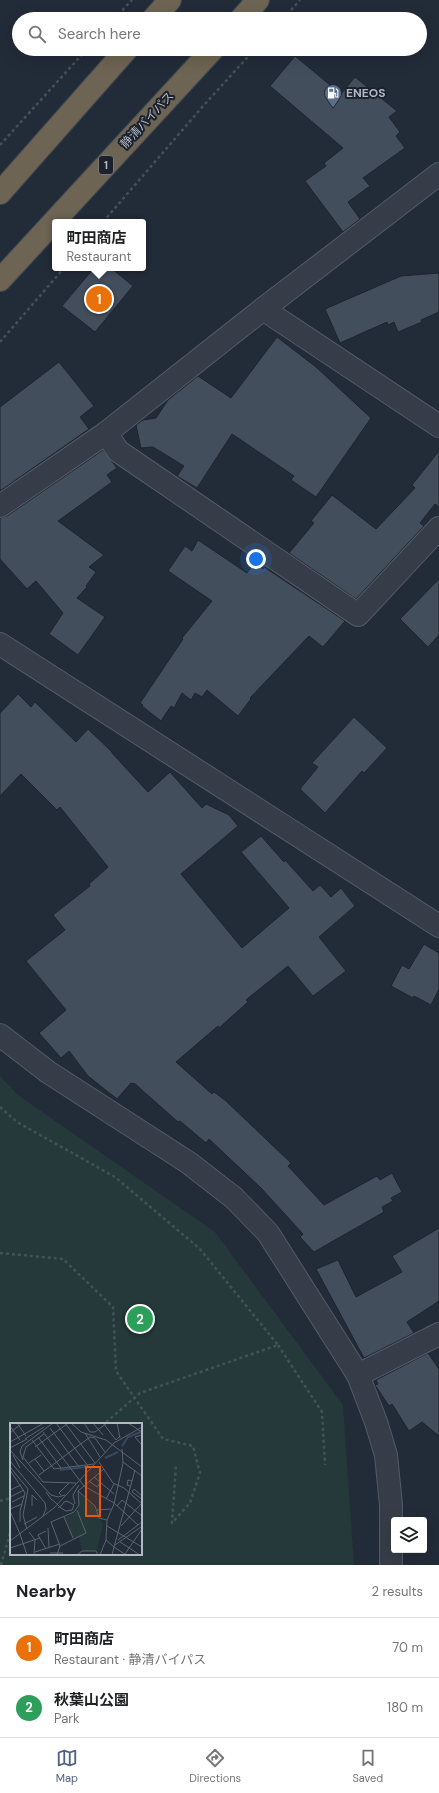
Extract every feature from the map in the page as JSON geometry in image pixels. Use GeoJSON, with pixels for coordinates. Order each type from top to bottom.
{"type":"FeatureCollection","features":[{"type":"Feature","properties":{"kind":"highway"},"geometry":{"type":"LineString","coordinates":[[159,12],[170,0]]}},
{"type":"Feature","properties":{"kind":"highway"},"geometry":{"type":"LineString","coordinates":[[247,12],[258,0]]}},
{"type":"Feature","properties":{"kind":"highway"},"geometry":{"type":"LineString","coordinates":[[0,193],[121,56]]}},
{"type":"Feature","properties":{"kind":"highway","name":"静清バイパス"},"geometry":{"type":"LineString","coordinates":[[56,219],[207,56]]}},
{"type":"Feature","properties":{"kind":"highway","name":"静清バイパス"},"geometry":{"type":"LineString","coordinates":[[0,280],[52,224]]}},
{"type":"Feature","properties":{"kind":"street"},"geometry":{"type":"LineString","coordinates":[[0,506],[106,433],[263,309],[439,174]]}},
{"type":"Feature","properties":{"kind":"street"},"geometry":{"type":"LineString","coordinates":[[263,309],[439,426]]}},
{"type":"Feature","properties":{"kind":"street"},"geometry":{"type":"LineString","coordinates":[[106,433],[118,451],[358,615],[439,528]]}},
{"type":"Feature","properties":{"kind":"street"},"geometry":{"type":"LineString","coordinates":[[0,644],[439,926]]}},
{"type":"Feature","properties":{"kind":"street"},"geometry":{"type":"LineString","coordinates":[[0,1035],[48,1072],[189,1163],[234,1198],[268,1233],[358,1375],[376,1422],[386,1455],[391,1505],[391,1565]]}},
{"type":"Feature","properties":{"kind":"street"},"geometry":{"type":"LineString","coordinates":[[358,1375],[439,1334]]}},
{"type":"Feature","properties":{"kind":"path"},"geometry":{"type":"LineString","coordinates":[[121,12],[132,0]]}},
{"type":"Feature","properties":{"kind":"path"},"geometry":{"type":"LineString","coordinates":[[289,12],[300,0]]}},
{"type":"Feature","properties":{"kind":"path"},"geometry":{"type":"LineString","coordinates":[[0,145],[81,56]]}},
{"type":"Feature","properties":{"kind":"path"},"geometry":{"type":"LineString","coordinates":[[106,219],[249,56]]}},
{"type":"Feature","properties":{"kind":"path"},"geometry":{"type":"LineString","coordinates":[[0,342],[61,271]]}},
{"type":"Feature","properties":{"kind":"path"},"geometry":{"type":"LineString","coordinates":[[0,1107],[17,1122],[115,1177],[200,1249],[278,1345],[322,1412],[325,1464]]}},
{"type":"Feature","properties":{"kind":"path"},"geometry":{"type":"LineString","coordinates":[[0,1253],[63,1259],[113,1307],[116,1371],[163,1439],[193,1446],[200,1472],[190,1503],[172,1523],[176,1464]]}},
{"type":"Feature","properties":{"kind":"path"},"geometry":{"type":"LineString","coordinates":[[105,1423],[140,1393],[278,1345]]}},
{"type":"Feature","properties":{"kind":"path"},"geometry":{"type":"LineString","coordinates":[[0,1501],[10,1498]]}},
{"type":"Feature","properties":{"kind":"path"},"geometry":{"type":"LineString","coordinates":[[0,1565],[10,1533]]}},
{"type":"Feature","properties":{"kind":"shaded area"},"geometry":{"type":"Polygon","coordinates":[[[0,1076],[18,1095],[215,1232],[343,1405],[354,1565],[0,1565],[0,1076]]]}},
{"type":"Feature","properties":{"kind":"building"},"geometry":{"type":"Polygon","coordinates":[[[295,56],[341,94],[355,77],[397,111],[389,117],[400,132],[396,136],[405,148],[363,178],[370,186],[348,202],[360,219],[343,232],[305,181],[326,166],[324,163],[343,148],[270,86],[295,56]]]}},
{"type":"Feature","properties":{"kind":"building"},"geometry":{"type":"Polygon","coordinates":[[[91,271],[115,271],[133,286],[95,332],[62,306],[91,271]]]}},
{"type":"Feature","properties":{"kind":"building"},"geometry":{"type":"Polygon","coordinates":[[[439,273],[439,312],[421,320],[422,322],[398,332],[394,322],[388,325],[387,322],[340,343],[325,309],[401,276],[439,273]]]}},
{"type":"Feature","properties":{"kind":"building"},"geometry":{"type":"Polygon","coordinates":[[[277,337],[316,367],[371,418],[316,497],[291,480],[294,476],[232,434],[197,488],[177,476],[184,466],[153,447],[141,448],[136,425],[143,420],[156,418],[168,400],[198,376],[231,398],[277,337]]]}},
{"type":"Feature","properties":{"kind":"building"},"geometry":{"type":"Polygon","coordinates":[[[59,362],[94,406],[80,417],[89,429],[0,491],[0,407],[59,362]]]}},
{"type":"Feature","properties":{"kind":"building"},"geometry":{"type":"Polygon","coordinates":[[[103,450],[117,468],[107,475],[112,482],[58,521],[104,555],[89,567],[96,572],[86,586],[87,587],[77,598],[105,617],[78,655],[49,634],[63,613],[36,581],[27,589],[0,559],[0,518],[7,516],[103,450]]]}},
{"type":"Feature","properties":{"kind":"building"},"geometry":{"type":"Polygon","coordinates":[[[439,451],[439,507],[435,504],[420,523],[424,526],[356,599],[289,553],[314,523],[311,521],[332,495],[376,529],[415,488],[412,485],[439,451]]]}},
{"type":"Feature","properties":{"kind":"building"},"geometry":{"type":"Polygon","coordinates":[[[198,540],[247,573],[254,563],[263,569],[264,567],[345,621],[323,647],[309,636],[250,698],[251,699],[238,716],[207,690],[202,697],[195,693],[191,700],[182,693],[174,708],[171,706],[161,721],[140,703],[183,639],[182,638],[212,601],[168,571],[185,546],[192,551],[198,540]]]}},
{"type":"Feature","properties":{"kind":"building"},"geometry":{"type":"Polygon","coordinates":[[[439,579],[439,635],[428,647],[400,619],[439,579]]]}},
{"type":"Feature","properties":{"kind":"building"},"geometry":{"type":"Polygon","coordinates":[[[18,694],[31,707],[35,702],[76,742],[88,729],[112,752],[148,792],[170,772],[202,808],[206,804],[229,815],[238,826],[181,874],[242,948],[289,908],[241,852],[261,836],[313,891],[320,885],[331,897],[341,888],[355,906],[319,937],[346,971],[313,996],[288,966],[246,1000],[248,1002],[219,1028],[218,1026],[176,1062],[212,1094],[214,1092],[226,1101],[291,1163],[288,1166],[324,1205],[377,1176],[380,1180],[392,1173],[402,1192],[391,1198],[393,1201],[382,1207],[384,1212],[314,1252],[300,1237],[303,1234],[261,1188],[209,1139],[206,1143],[180,1121],[178,1122],[134,1083],[131,1083],[117,1099],[88,1076],[69,1051],[61,1058],[39,1033],[66,1010],[26,961],[65,930],[53,915],[90,886],[89,884],[108,867],[60,807],[57,810],[21,774],[0,796],[0,713],[18,694]]]}},
{"type":"Feature","properties":{"kind":"building"},"geometry":{"type":"Polygon","coordinates":[[[354,717],[387,748],[364,773],[362,771],[325,813],[300,789],[318,767],[312,763],[354,717]]]}},
{"type":"Feature","properties":{"kind":"building"},"geometry":{"type":"Polygon","coordinates":[[[424,944],[439,953],[439,989],[431,1005],[414,996],[413,998],[391,986],[402,965],[409,969],[424,944]]]}},
{"type":"Feature","properties":{"kind":"building"},"geometry":{"type":"Polygon","coordinates":[[[439,1228],[439,1301],[407,1322],[414,1333],[364,1358],[316,1269],[338,1260],[356,1297],[402,1272],[392,1256],[439,1228]]]}},
{"type":"Feature","properties":{"kind":"building"},"geometry":{"type":"Polygon","coordinates":[[[428,1353],[439,1369],[439,1436],[422,1422],[409,1431],[392,1404],[389,1406],[375,1385],[378,1384],[376,1380],[428,1353]]]}},
{"type":"Feature","properties":{"kind":"place","name":"ENEOS"},"geometry":{"type":"Point","coordinates":[333,108]}},
{"type":"Feature","properties":{"kind":"place","name":"町田商店"},"geometry":{"type":"Point","coordinates":[99,299]}},
{"type":"Feature","properties":{"kind":"place","name":"秋葉山公園"},"geometry":{"type":"Point","coordinates":[140,1319]}}]}
